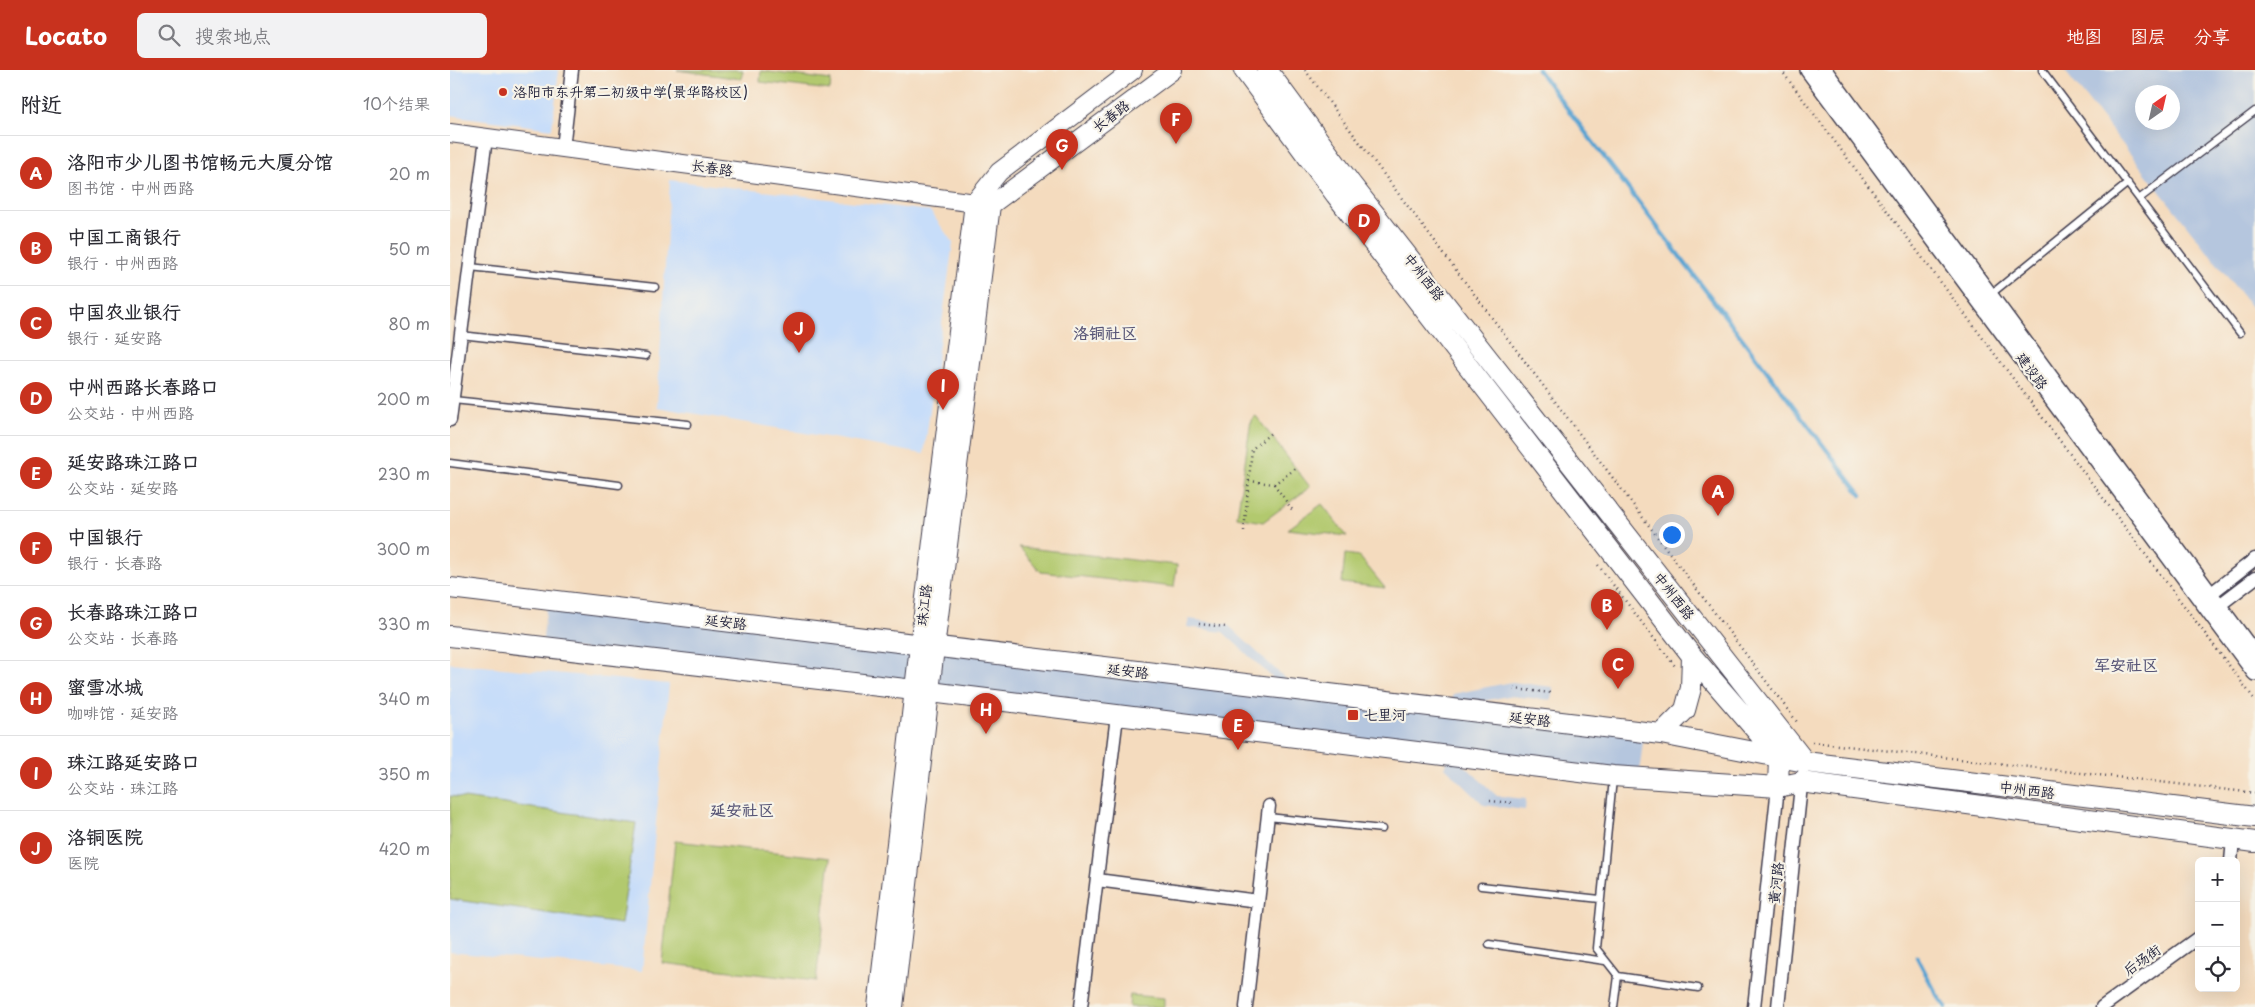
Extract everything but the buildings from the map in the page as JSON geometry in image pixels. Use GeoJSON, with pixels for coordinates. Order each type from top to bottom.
{"type":"FeatureCollection","features":[{"type":"Feature","properties":{"kind":"main road","name":"长春路"},"geometry":{"type":"LineString","coordinates":[[983,204],[1000,172],[1133,70]]}},
{"type":"Feature","properties":{"kind":"main road","name":"长春路"},"geometry":{"type":"LineString","coordinates":[[450,133],[983,204],[1173,70]]}},
{"type":"Feature","properties":{"kind":"main road","name":"中州西路"},"geometry":{"type":"LineString","coordinates":[[1244,70],[1342,203],[1692,656],[1779,758]]}},
{"type":"Feature","properties":{"kind":"main road","name":"中州西路"},"geometry":{"type":"LineString","coordinates":[[1267,70],[1351,184],[1805,762],[2255,817]]}},
{"type":"Feature","properties":{"kind":"main road","name":"珠江路"},"geometry":{"type":"LineString","coordinates":[[894,1007],[922,691],[983,204]]}},
{"type":"Feature","properties":{"kind":"main road","name":"延安路"},"geometry":{"type":"LineString","coordinates":[[450,588],[1661,734],[1805,762]]}},
{"type":"Feature","properties":{"kind":"main road"},"geometry":{"type":"LineString","coordinates":[[450,636],[922,691],[1613,776],[1778,787],[1802,782]]}},
{"type":"Feature","properties":{"kind":"main road"},"geometry":{"type":"LineString","coordinates":[[1661,734],[1686,710],[1691,688],[1692,656]]}},
{"type":"Feature","properties":{"kind":"main road","name":"珠江路"},"geometry":{"type":"LineString","coordinates":[[877,1007],[922,691]]}},
{"type":"Feature","properties":{"kind":"main road"},"geometry":{"type":"LineString","coordinates":[[1778,787],[1779,758]]}},
{"type":"Feature","properties":{"kind":"main road","name":"中州西路"},"geometry":{"type":"LineString","coordinates":[[1802,782],[2255,842]]}},
{"type":"Feature","properties":{"kind":"street"},"geometry":{"type":"LineString","coordinates":[[563,148],[572,70]]}},
{"type":"Feature","properties":{"kind":"street","name":"建设路"},"geometry":{"type":"LineString","coordinates":[[1808,70],[1986,298]]}},
{"type":"Feature","properties":{"kind":"street","name":"建设路"},"geometry":{"type":"LineString","coordinates":[[1824,70],[1986,298],[2209,604],[2255,673]]}},
{"type":"Feature","properties":{"kind":"street"},"geometry":{"type":"LineString","coordinates":[[450,420],[486,138]]}},
{"type":"Feature","properties":{"kind":"street"},"geometry":{"type":"LineString","coordinates":[[2209,604],[2255,559]]}},
{"type":"Feature","properties":{"kind":"street"},"geometry":{"type":"LineString","coordinates":[[2209,604],[2255,578]]}},
{"type":"Feature","properties":{"kind":"street","name":"建设路"},"geometry":{"type":"LineString","coordinates":[[2209,604],[2255,656]]}},
{"type":"Feature","properties":{"kind":"street"},"geometry":{"type":"LineString","coordinates":[[1081,1007],[1117,716]]}},
{"type":"Feature","properties":{"kind":"street","name":"黄河路"},"geometry":{"type":"LineString","coordinates":[[1778,1007],[1805,762]]}},
{"type":"Feature","properties":{"kind":"street","name":"黄河路"},"geometry":{"type":"LineString","coordinates":[[1754,1007],[1778,787]]}},
{"type":"Feature","properties":{"kind":"street"},"geometry":{"type":"LineString","coordinates":[[1246,1007],[1268,811]]}},
{"type":"Feature","properties":{"kind":"street"},"geometry":{"type":"LineString","coordinates":[[2231,857],[2233,840]]}},
{"type":"Feature","properties":{"kind":"street"},"geometry":{"type":"LineString","coordinates":[[1097,880],[1258,901]]}},
{"type":"Feature","properties":{"kind":"street","name":"后场街"},"geometry":{"type":"LineString","coordinates":[[2102,1007],[2195,940]]}},
{"type":"Feature","properties":{"kind":"lane"},"geometry":{"type":"LineString","coordinates":[[2042,70],[2240,333]]}},
{"type":"Feature","properties":{"kind":"lane"},"geometry":{"type":"LineString","coordinates":[[2140,199],[2255,111]]}},
{"type":"Feature","properties":{"kind":"lane"},"geometry":{"type":"LineString","coordinates":[[1986,298],[2128,184]]}},
{"type":"Feature","properties":{"kind":"lane"},"geometry":{"type":"LineString","coordinates":[[470,267],[655,288]]}},
{"type":"Feature","properties":{"kind":"lane"},"geometry":{"type":"LineString","coordinates":[[461,335],[646,356]]}},
{"type":"Feature","properties":{"kind":"lane"},"geometry":{"type":"LineString","coordinates":[[452,400],[688,424]]}},
{"type":"Feature","properties":{"kind":"lane"},"geometry":{"type":"LineString","coordinates":[[450,463],[619,485]]}},
{"type":"Feature","properties":{"kind":"lane"},"geometry":{"type":"LineString","coordinates":[[1613,776],[1596,948],[1618,976],[1698,988]]}},
{"type":"Feature","properties":{"kind":"lane"},"geometry":{"type":"LineString","coordinates":[[1268,811],[1382,830]]}},
{"type":"Feature","properties":{"kind":"lane"},"geometry":{"type":"LineString","coordinates":[[1481,886],[1600,899]]}},
{"type":"Feature","properties":{"kind":"lane"},"geometry":{"type":"LineString","coordinates":[[1489,944],[1605,961]]}},
{"type":"Feature","properties":{"kind":"lane"},"geometry":{"type":"LineString","coordinates":[[1614,1007],[1618,976]]}},
{"type":"Feature","properties":{"kind":"path"},"geometry":{"type":"LineString","coordinates":[[1305,70],[1801,728]]}},
{"type":"Feature","properties":{"kind":"path"},"geometry":{"type":"LineString","coordinates":[[1781,70],[2255,700]]}},
{"type":"Feature","properties":{"kind":"path"},"geometry":{"type":"LineString","coordinates":[[1244,531],[1252,449],[1272,432]]}},
{"type":"Feature","properties":{"kind":"path"},"geometry":{"type":"LineString","coordinates":[[1249,481],[1274,484],[1298,467]]}},
{"type":"Feature","properties":{"kind":"path"},"geometry":{"type":"LineString","coordinates":[[1274,484],[1293,510]]}},
{"type":"Feature","properties":{"kind":"path"},"geometry":{"type":"LineString","coordinates":[[1199,624],[1226,627]]}},
{"type":"Feature","properties":{"kind":"path"},"geometry":{"type":"LineString","coordinates":[[1514,689],[1552,693]]}},
{"type":"Feature","properties":{"kind":"path"},"geometry":{"type":"LineString","coordinates":[[1807,736],[1813,744],[2255,794]]}},
{"type":"Feature","properties":{"kind":"path"},"geometry":{"type":"LineString","coordinates":[[1490,801],[1514,803]]}},
{"type":"Feature","properties":{"kind":"shaded area","name":"洛阳市东升第二初级中学(景华路校区)"},"geometry":{"type":"Polygon","coordinates":[[[450,70],[559,70],[552,129],[450,115],[450,70]]]}},
{"type":"Feature","properties":{"kind":"shaded area"},"geometry":{"type":"Polygon","coordinates":[[[2064,70],[2255,70],[2255,312],[2064,70]]]}},
{"type":"Feature","properties":{"kind":"shaded area"},"geometry":{"type":"Polygon","coordinates":[[[670,180],[930,211],[953,243],[924,454],[657,407],[670,180]]]}},
{"type":"Feature","properties":{"kind":"shaded area"},"geometry":{"type":"Polygon","coordinates":[[[547,603],[1275,680],[1223,632],[1187,627],[1189,619],[1227,624],[1289,682],[1452,710],[1453,694],[1512,682],[1553,687],[1551,700],[1509,696],[1468,704],[1644,733],[1639,775],[1462,763],[1497,796],[1526,799],[1525,810],[1484,805],[1445,767],[1447,752],[542,645],[547,603]]]}},
{"type":"Feature","properties":{"kind":"shaded area"},"geometry":{"type":"Polygon","coordinates":[[[450,663],[669,684],[642,971],[450,952],[450,663]]]}},
{"type":"Feature","properties":{"kind":"green space"},"geometry":{"type":"Polygon","coordinates":[[[677,70],[743,70],[741,79],[677,70]]]}},
{"type":"Feature","properties":{"kind":"green space"},"geometry":{"type":"Polygon","coordinates":[[[761,71],[831,80],[830,90],[760,82],[761,71]]]}},
{"type":"Feature","properties":{"kind":"green space"},"geometry":{"type":"Polygon","coordinates":[[[1256,416],[1310,487],[1263,522],[1237,517],[1251,420],[1256,416]]]}},
{"type":"Feature","properties":{"kind":"green space"},"geometry":{"type":"Polygon","coordinates":[[[1322,504],[1347,536],[1288,529],[1322,504]]]}},
{"type":"Feature","properties":{"kind":"green space"},"geometry":{"type":"Polygon","coordinates":[[[1019,547],[1177,565],[1174,587],[1041,572],[1019,547]]]}},
{"type":"Feature","properties":{"kind":"green space"},"geometry":{"type":"Polygon","coordinates":[[[1345,554],[1359,556],[1385,588],[1342,583],[1345,554]]]}},
{"type":"Feature","properties":{"kind":"green space"},"geometry":{"type":"Polygon","coordinates":[[[450,796],[636,823],[621,924],[450,899],[450,796]]]}},
{"type":"Feature","properties":{"kind":"green space"},"geometry":{"type":"Polygon","coordinates":[[[675,841],[830,858],[816,981],[662,963],[675,841]]]}},
{"type":"Feature","properties":{"kind":"green space"},"geometry":{"type":"Polygon","coordinates":[[[1130,995],[1164,998],[1164,1007],[1129,1007],[1130,995]]]}},
{"type":"Feature","properties":{"kind":"waterway"},"geometry":{"type":"LineString","coordinates":[[1538,70],[1861,495]]}},
{"type":"Feature","properties":{"kind":"waterway"},"geometry":{"type":"LineString","coordinates":[[1917,957],[1937,995],[1946,1007]]}},
{"type":"Feature","properties":{"kind":"place","name":"洛阳市东升第二初级中学(景华路校区)"},"geometry":{"type":"Point","coordinates":[503,92]}},
{"type":"Feature","properties":{"kind":"place","name":"中国银行"},"geometry":{"type":"Point","coordinates":[1176,144]}},
{"type":"Feature","properties":{"kind":"place","name":"长春路珠江路口"},"geometry":{"type":"Point","coordinates":[1062,170]}},
{"type":"Feature","properties":{"kind":"place","name":"中州西路长春路口"},"geometry":{"type":"Point","coordinates":[1364,245]}},
{"type":"Feature","properties":{"kind":"place","name":"洛铜医院"},"geometry":{"type":"Point","coordinates":[799,353]}},
{"type":"Feature","properties":{"kind":"place","name":"珠江路延安路口"},"geometry":{"type":"Point","coordinates":[943,410]}},
{"type":"Feature","properties":{"kind":"place","name":"洛阳市少儿图书馆畅元大厦分馆"},"geometry":{"type":"Point","coordinates":[1718,516]}},
{"type":"Feature","properties":{"kind":"place","name":"中国工商银行"},"geometry":{"type":"Point","coordinates":[1607,630]}},
{"type":"Feature","properties":{"kind":"place","name":"中国农业银行"},"geometry":{"type":"Point","coordinates":[1618,689]}},
{"type":"Feature","properties":{"kind":"place","name":"七里河"},"geometry":{"type":"Point","coordinates":[1353,715]}},
{"type":"Feature","properties":{"kind":"place","name":"蜜雪冰城"},"geometry":{"type":"Point","coordinates":[986,734]}},
{"type":"Feature","properties":{"kind":"place","name":"延安路珠江路口"},"geometry":{"type":"Point","coordinates":[1238,750]}},
{"type":"Feature","properties":{"kind":"district","name":"洛铜社区"},"geometry":{"type":"Point","coordinates":[1105,333]}},
{"type":"Feature","properties":{"kind":"district","name":"军安社区"},"geometry":{"type":"Point","coordinates":[2126,665]}},
{"type":"Feature","properties":{"kind":"district","name":"延安社区"},"geometry":{"type":"Point","coordinates":[742,810]}}]}
